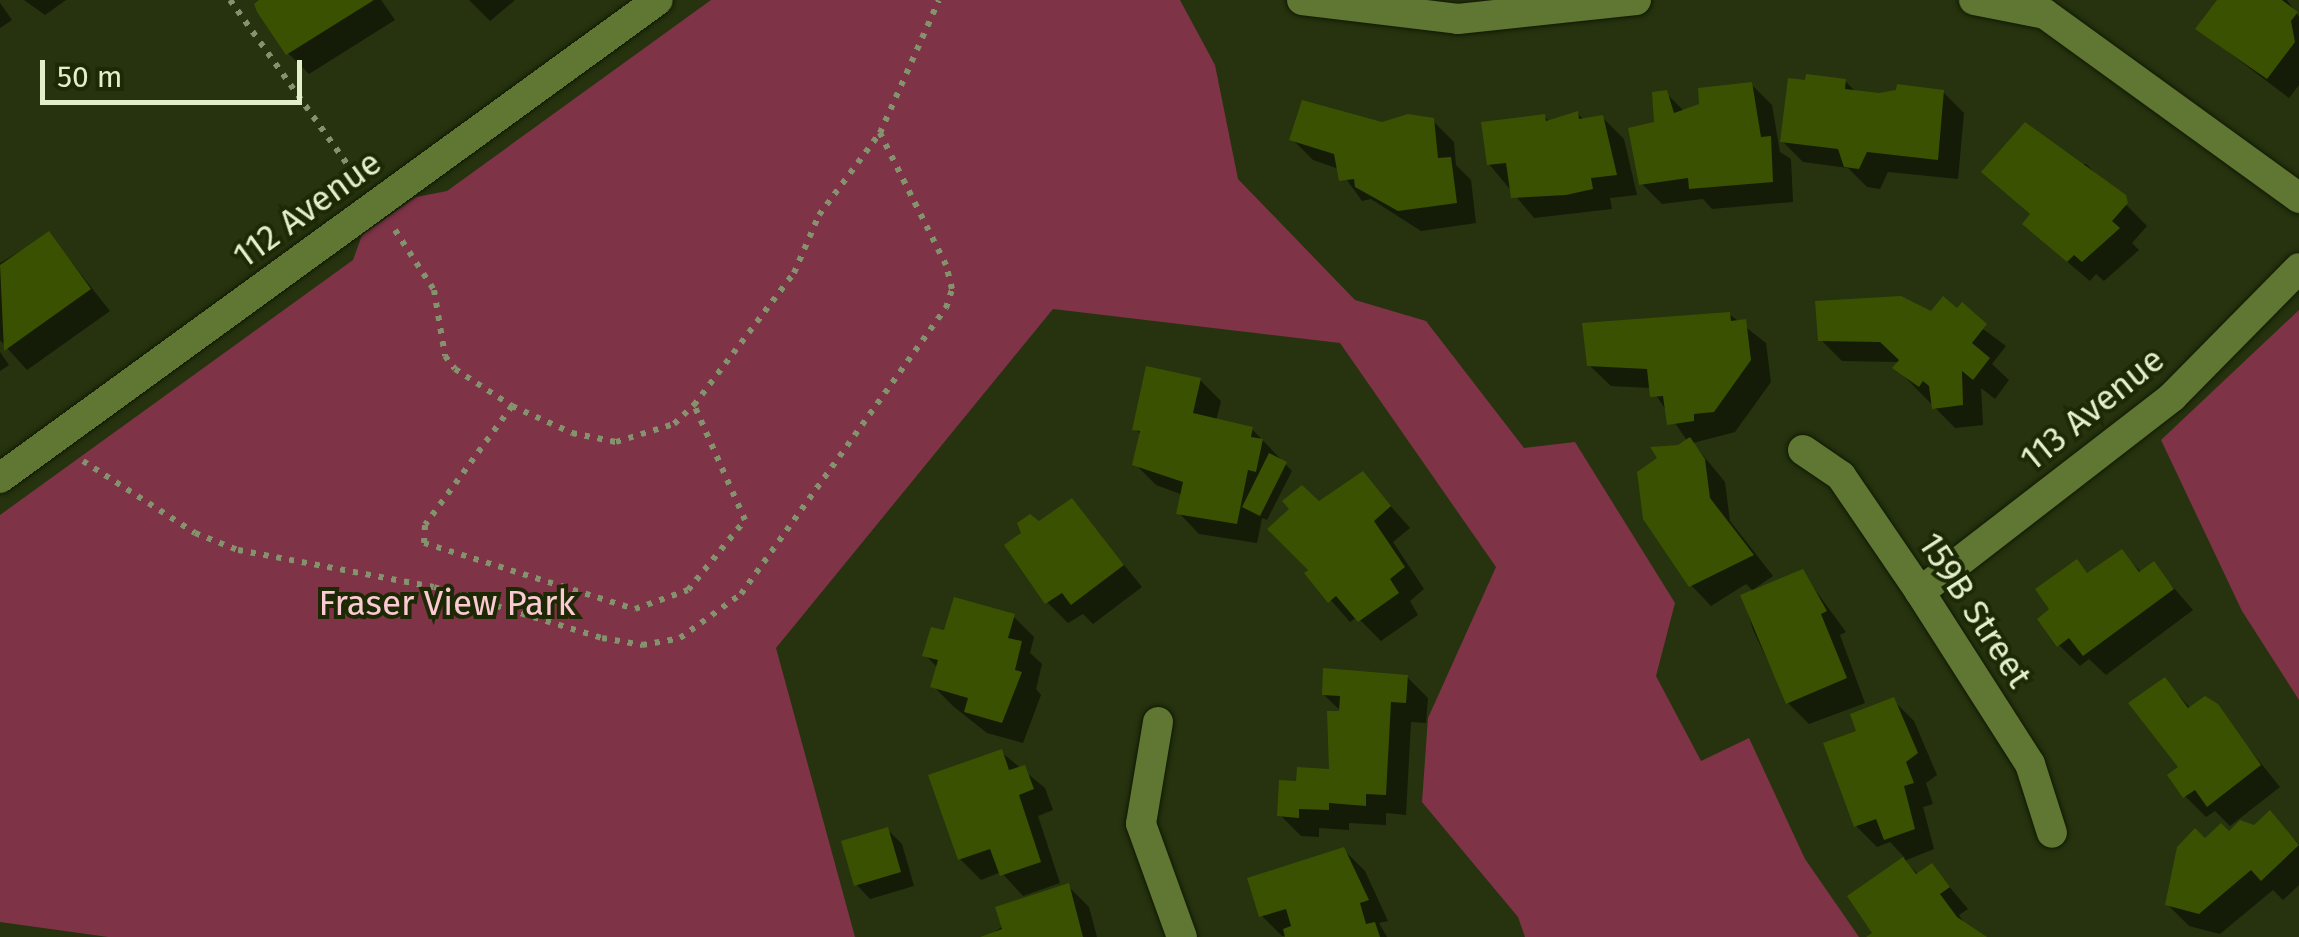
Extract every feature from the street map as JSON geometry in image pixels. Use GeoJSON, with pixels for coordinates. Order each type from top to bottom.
{"type":"FeatureCollection","features":[{"type":"Feature","properties":{"kind":"street","name":"112 Avenue"},"geometry":{"type":"LineString","coordinates":[[0,478],[658,0]]}},
{"type":"Feature","properties":{"kind":"street"},"geometry":{"type":"LineString","coordinates":[[1302,0],[1458,19],[1636,0]]}},
{"type":"Feature","properties":{"kind":"street"},"geometry":{"type":"LineString","coordinates":[[1974,0],[2049,7],[2299,198]]}},
{"type":"Feature","properties":{"kind":"street","name":"113 Avenue"},"geometry":{"type":"LineString","coordinates":[[1920,592],[2172,396],[2299,268]]}},
{"type":"Feature","properties":{"kind":"street","name":"159B Street"},"geometry":{"type":"LineString","coordinates":[[1802,450],[1840,476],[1920,592],[2030,764],[2052,834]]}},
{"type":"Feature","properties":{"kind":"street"},"geometry":{"type":"LineString","coordinates":[[1158,722],[1141,824],[1182,937]]}},
{"type":"Feature","properties":{"kind":"path"},"geometry":{"type":"LineString","coordinates":[[230,0],[364,188]]}},
{"type":"Feature","properties":{"kind":"path"},"geometry":{"type":"LineString","coordinates":[[389,222],[434,290],[446,356],[455,370],[512,406],[572,432],[616,442],[674,424],[694,405],[794,274],[819,214],[880,133],[939,0]]}},
{"type":"Feature","properties":{"kind":"path"},"geometry":{"type":"LineString","coordinates":[[83,462],[195,533],[238,550],[434,587],[602,638],[642,645],[680,638],[741,594],[946,308],[952,289],[946,265],[880,133]]}},
{"type":"Feature","properties":{"kind":"path"},"geometry":{"type":"LineString","coordinates":[[512,406],[425,525],[424,544],[635,609],[688,590],[745,520],[694,405]]}},
{"type":"Feature","properties":{"kind":"green space","name":"Fraser View Park"},"geometry":{"type":"Polygon","coordinates":[[[711,0],[1180,0],[1215,65],[1238,179],[1355,300],[1426,321],[1524,448],[1575,442],[1675,603],[1656,676],[1701,761],[1749,738],[1805,859],[1859,937],[1525,937],[1518,917],[1422,802],[1428,718],[1496,567],[1340,343],[1053,309],[776,648],[855,937],[108,937],[0,922],[0,515],[353,260],[362,235],[416,197],[447,191],[711,0]]]}},
{"type":"Feature","properties":{"kind":"green space"},"geometry":{"type":"Polygon","coordinates":[[[2299,310],[2299,700],[2242,611],[2161,440],[2299,310]]]}},
{"type":"Feature","properties":{"kind":"building"},"geometry":{"type":"Polygon","coordinates":[[[259,0],[374,0],[286,55],[257,12],[254,4],[259,0]]]}},
{"type":"Feature","properties":{"kind":"building"},"geometry":{"type":"Polygon","coordinates":[[[2217,0],[2282,0],[2298,12],[2291,21],[2295,42],[2267,79],[2195,29],[2217,0]]]}},
{"type":"Feature","properties":{"kind":"building"},"geometry":{"type":"Polygon","coordinates":[[[1806,74],[1846,79],[1845,89],[1879,93],[1896,90],[1897,84],[1944,90],[1938,160],[1867,152],[1859,169],[1844,167],[1838,149],[1780,142],[1788,78],[1805,80],[1806,74]]]}},
{"type":"Feature","properties":{"kind":"building"},"geometry":{"type":"Polygon","coordinates":[[[1752,82],[1761,137],[1771,136],[1773,182],[1689,189],[1688,178],[1639,185],[1628,128],[1654,122],[1652,92],[1667,90],[1674,113],[1699,104],[1698,88],[1752,82]]]}},
{"type":"Feature","properties":{"kind":"building"},"geometry":{"type":"Polygon","coordinates":[[[1302,100],[1382,122],[1408,114],[1434,118],[1438,158],[1451,157],[1457,203],[1398,211],[1355,187],[1354,179],[1339,181],[1334,154],[1289,140],[1302,100]]]}},
{"type":"Feature","properties":{"kind":"building"},"geometry":{"type":"Polygon","coordinates":[[[1578,111],[1579,119],[1603,115],[1617,175],[1591,178],[1593,189],[1566,195],[1511,198],[1506,163],[1487,165],[1481,122],[1545,114],[1546,121],[1578,111]]]}},
{"type":"Feature","properties":{"kind":"building"},"geometry":{"type":"Polygon","coordinates":[[[2025,122],[2126,195],[2128,203],[2112,221],[2120,228],[2082,262],[2074,255],[2067,262],[2022,224],[2030,214],[1981,172],[2025,122]]]}},
{"type":"Feature","properties":{"kind":"building"},"geometry":{"type":"Polygon","coordinates":[[[49,231],[91,289],[4,351],[0,265],[49,231]]]}},
{"type":"Feature","properties":{"kind":"building"},"geometry":{"type":"Polygon","coordinates":[[[1901,296],[1931,311],[1943,296],[1957,308],[1962,302],[1987,324],[1972,343],[1990,358],[1973,380],[1962,371],[1963,405],[1932,409],[1929,386],[1923,381],[1919,387],[1892,368],[1899,360],[1880,342],[1818,341],[1815,301],[1901,296]]]}},
{"type":"Feature","properties":{"kind":"building"},"geometry":{"type":"Polygon","coordinates":[[[1730,312],[1731,321],[1746,319],[1751,360],[1714,412],[1694,414],[1694,421],[1667,425],[1663,396],[1650,397],[1647,369],[1587,366],[1582,323],[1730,312]]]}},
{"type":"Feature","properties":{"kind":"building"},"geometry":{"type":"Polygon","coordinates":[[[1146,366],[1201,378],[1193,413],[1253,427],[1251,437],[1263,439],[1256,472],[1248,470],[1237,524],[1176,514],[1183,482],[1132,465],[1140,431],[1132,430],[1146,366]]]}},
{"type":"Feature","properties":{"kind":"building"},"geometry":{"type":"Polygon","coordinates":[[[1690,437],[1705,459],[1710,498],[1754,555],[1689,587],[1643,519],[1637,472],[1657,458],[1650,447],[1678,445],[1690,437]]]}},
{"type":"Feature","properties":{"kind":"building"},"geometry":{"type":"Polygon","coordinates":[[[1269,453],[1287,462],[1260,516],[1242,507],[1269,453]]]}},
{"type":"Feature","properties":{"kind":"building"},"geometry":{"type":"Polygon","coordinates":[[[1363,471],[1391,506],[1374,521],[1405,567],[1390,579],[1399,593],[1358,622],[1336,596],[1328,603],[1304,573],[1308,570],[1267,529],[1289,509],[1282,501],[1302,485],[1319,501],[1363,471]]]}},
{"type":"Feature","properties":{"kind":"building"},"geometry":{"type":"Polygon","coordinates":[[[1072,498],[1124,565],[1071,605],[1062,593],[1045,604],[1004,545],[1021,533],[1017,523],[1030,514],[1039,521],[1072,498]]]}},
{"type":"Feature","properties":{"kind":"building"},"geometry":{"type":"Polygon","coordinates":[[[2122,549],[2139,572],[2154,561],[2174,589],[2083,656],[2069,638],[2057,647],[2037,619],[2049,609],[2035,589],[2077,559],[2087,573],[2122,549]]]}},
{"type":"Feature","properties":{"kind":"building"},"geometry":{"type":"Polygon","coordinates":[[[1803,569],[1827,611],[1821,614],[1847,678],[1786,704],[1740,595],[1803,569]]]}},
{"type":"Feature","properties":{"kind":"building"},"geometry":{"type":"Polygon","coordinates":[[[954,597],[1015,614],[1008,638],[1022,641],[1015,670],[1022,672],[1002,723],[964,712],[968,698],[930,687],[938,660],[922,656],[931,627],[944,630],[954,597]]]}},
{"type":"Feature","properties":{"kind":"building"},"geometry":{"type":"Polygon","coordinates":[[[1323,668],[1408,675],[1406,703],[1391,702],[1386,795],[1366,794],[1366,806],[1329,803],[1329,810],[1299,809],[1299,818],[1277,816],[1279,780],[1296,781],[1297,767],[1329,769],[1327,711],[1339,711],[1340,696],[1322,695],[1323,668]]]}},
{"type":"Feature","properties":{"kind":"building"},"geometry":{"type":"Polygon","coordinates":[[[2165,677],[2188,708],[2205,696],[2218,704],[2261,765],[2207,807],[2195,790],[2183,798],[2167,775],[2178,767],[2128,703],[2165,677]]]}},
{"type":"Feature","properties":{"kind":"building"},"geometry":{"type":"Polygon","coordinates":[[[1894,697],[1918,753],[1906,762],[1914,783],[1904,786],[1915,829],[1884,840],[1876,819],[1854,827],[1823,743],[1856,731],[1850,714],[1894,697]]]}},
{"type":"Feature","properties":{"kind":"building"},"geometry":{"type":"Polygon","coordinates":[[[1002,749],[1009,770],[1025,765],[1034,789],[1019,795],[1041,862],[1000,876],[990,849],[958,860],[928,775],[1002,749]]]}},
{"type":"Feature","properties":{"kind":"building"},"geometry":{"type":"Polygon","coordinates":[[[2270,810],[2299,845],[2261,881],[2251,870],[2199,914],[2165,905],[2177,847],[2195,828],[2205,838],[2221,823],[2229,831],[2240,820],[2254,825],[2270,810]]]}},
{"type":"Feature","properties":{"kind":"building"},"geometry":{"type":"Polygon","coordinates":[[[888,827],[901,872],[854,886],[841,841],[888,827]]]}},
{"type":"Feature","properties":{"kind":"building"},"geometry":{"type":"Polygon","coordinates":[[[1344,847],[1369,900],[1360,903],[1366,924],[1375,922],[1380,937],[1285,937],[1283,929],[1291,926],[1286,909],[1259,917],[1247,878],[1344,847]]]}},
{"type":"Feature","properties":{"kind":"building"},"geometry":{"type":"Polygon","coordinates":[[[1903,857],[1916,874],[1932,863],[1950,887],[1940,894],[1957,917],[1987,937],[1866,937],[1872,933],[1847,896],[1903,857]]]}},
{"type":"Feature","properties":{"kind":"building"},"geometry":{"type":"Polygon","coordinates":[[[1069,883],[1083,937],[980,937],[1002,929],[995,907],[1069,883]]]}}]}
